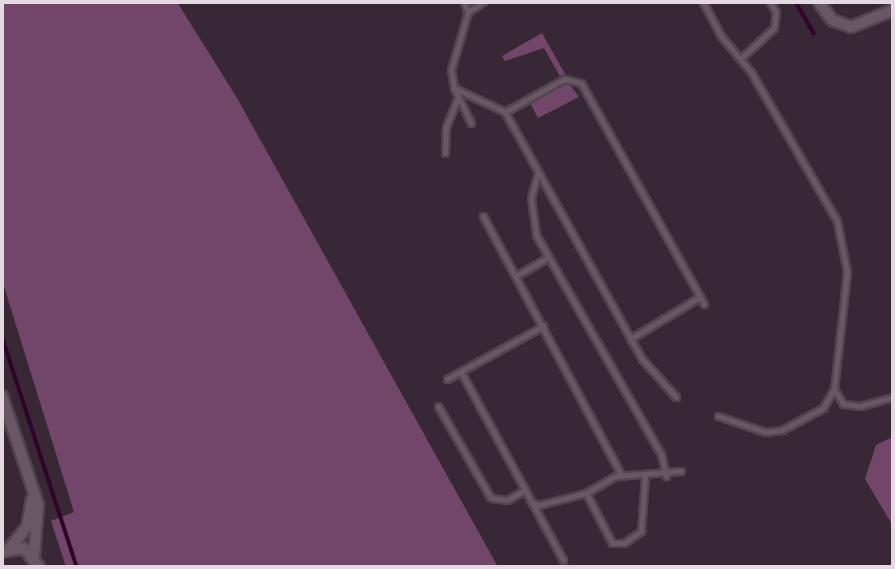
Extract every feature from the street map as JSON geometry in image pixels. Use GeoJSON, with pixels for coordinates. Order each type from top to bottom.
{"type":"FeatureCollection","features":[{"type":"Feature","properties":{"kind":"street"},"geometry":{"type":"LineString","coordinates":[[819,2],[832,20],[851,27],[893,10]]}},
{"type":"Feature","properties":{"kind":"street"},"geometry":{"type":"LineString","coordinates":[[2,396],[39,514],[37,562]]}},
{"type":"Feature","properties":{"kind":"street"},"geometry":{"type":"LineString","coordinates":[[6,550],[30,520],[31,490]]}},
{"type":"Feature","properties":{"kind":"street"},"geometry":{"type":"LineString","coordinates":[[6,550],[24,548],[37,562]]}},
{"type":"Feature","properties":{"kind":"lane"},"geometry":{"type":"LineString","coordinates":[[464,2],[468,12],[451,70],[454,88],[471,123]]}},
{"type":"Feature","properties":{"kind":"lane"},"geometry":{"type":"LineString","coordinates":[[468,12],[483,2]]}},
{"type":"Feature","properties":{"kind":"lane"},"geometry":{"type":"LineString","coordinates":[[703,2],[837,221],[847,272],[834,389],[823,408],[782,430],[754,430],[718,416]]}},
{"type":"Feature","properties":{"kind":"lane"},"geometry":{"type":"LineString","coordinates":[[740,59],[774,28],[776,12],[770,2]]}},
{"type":"Feature","properties":{"kind":"lane"},"geometry":{"type":"LineString","coordinates":[[505,112],[564,79],[581,83],[704,303]]}},
{"type":"Feature","properties":{"kind":"lane"},"geometry":{"type":"LineString","coordinates":[[454,88],[505,112],[631,339],[651,372],[676,397]]}},
{"type":"Feature","properties":{"kind":"lane"},"geometry":{"type":"LineString","coordinates":[[445,153],[446,127],[458,97]]}},
{"type":"Feature","properties":{"kind":"lane"},"geometry":{"type":"LineString","coordinates":[[538,172],[530,217],[549,257],[661,454],[666,476]]}},
{"type":"Feature","properties":{"kind":"lane"},"geometry":{"type":"LineString","coordinates":[[483,216],[622,476]]}},
{"type":"Feature","properties":{"kind":"lane"},"geometry":{"type":"LineString","coordinates":[[516,276],[549,257]]}},
{"type":"Feature","properties":{"kind":"lane"},"geometry":{"type":"LineString","coordinates":[[631,339],[700,296]]}},
{"type":"Feature","properties":{"kind":"lane"},"geometry":{"type":"LineString","coordinates":[[447,379],[543,326]]}},
{"type":"Feature","properties":{"kind":"lane"},"geometry":{"type":"LineString","coordinates":[[461,372],[563,560]]}},
{"type":"Feature","properties":{"kind":"lane"},"geometry":{"type":"LineString","coordinates":[[834,389],[843,404],[859,406],[893,397]]}},
{"type":"Feature","properties":{"kind":"lane"},"geometry":{"type":"LineString","coordinates":[[438,406],[491,498],[507,500],[525,490]]}},
{"type":"Feature","properties":{"kind":"lane"},"geometry":{"type":"LineString","coordinates":[[532,503],[539,505],[586,493],[622,476],[666,476],[681,471]]}},
{"type":"Feature","properties":{"kind":"lane"},"geometry":{"type":"LineString","coordinates":[[586,493],[612,543],[624,543],[641,531],[645,476]]}},
{"type":"Feature","properties":{"kind":"shaded area"},"geometry":{"type":"Polygon","coordinates":[[[2,2],[177,2],[237,98],[498,567],[66,567],[51,521],[74,512],[2,280],[2,2]]]}},
{"type":"Feature","properties":{"kind":"shaded area"},"geometry":{"type":"Polygon","coordinates":[[[542,33],[565,74],[561,78],[544,48],[505,61],[502,56],[542,33]]]}},
{"type":"Feature","properties":{"kind":"shaded area"},"geometry":{"type":"Polygon","coordinates":[[[568,82],[579,97],[538,118],[530,103],[568,82]]]}},
{"type":"Feature","properties":{"kind":"shaded area"},"geometry":{"type":"Polygon","coordinates":[[[893,437],[893,526],[865,479],[876,445],[893,437]]]}},
{"type":"Feature","properties":{"kind":"waterway"},"geometry":{"type":"LineString","coordinates":[[796,2],[814,33]]}},
{"type":"Feature","properties":{"kind":"waterway"},"geometry":{"type":"LineString","coordinates":[[2,336],[77,567]]}}]}
